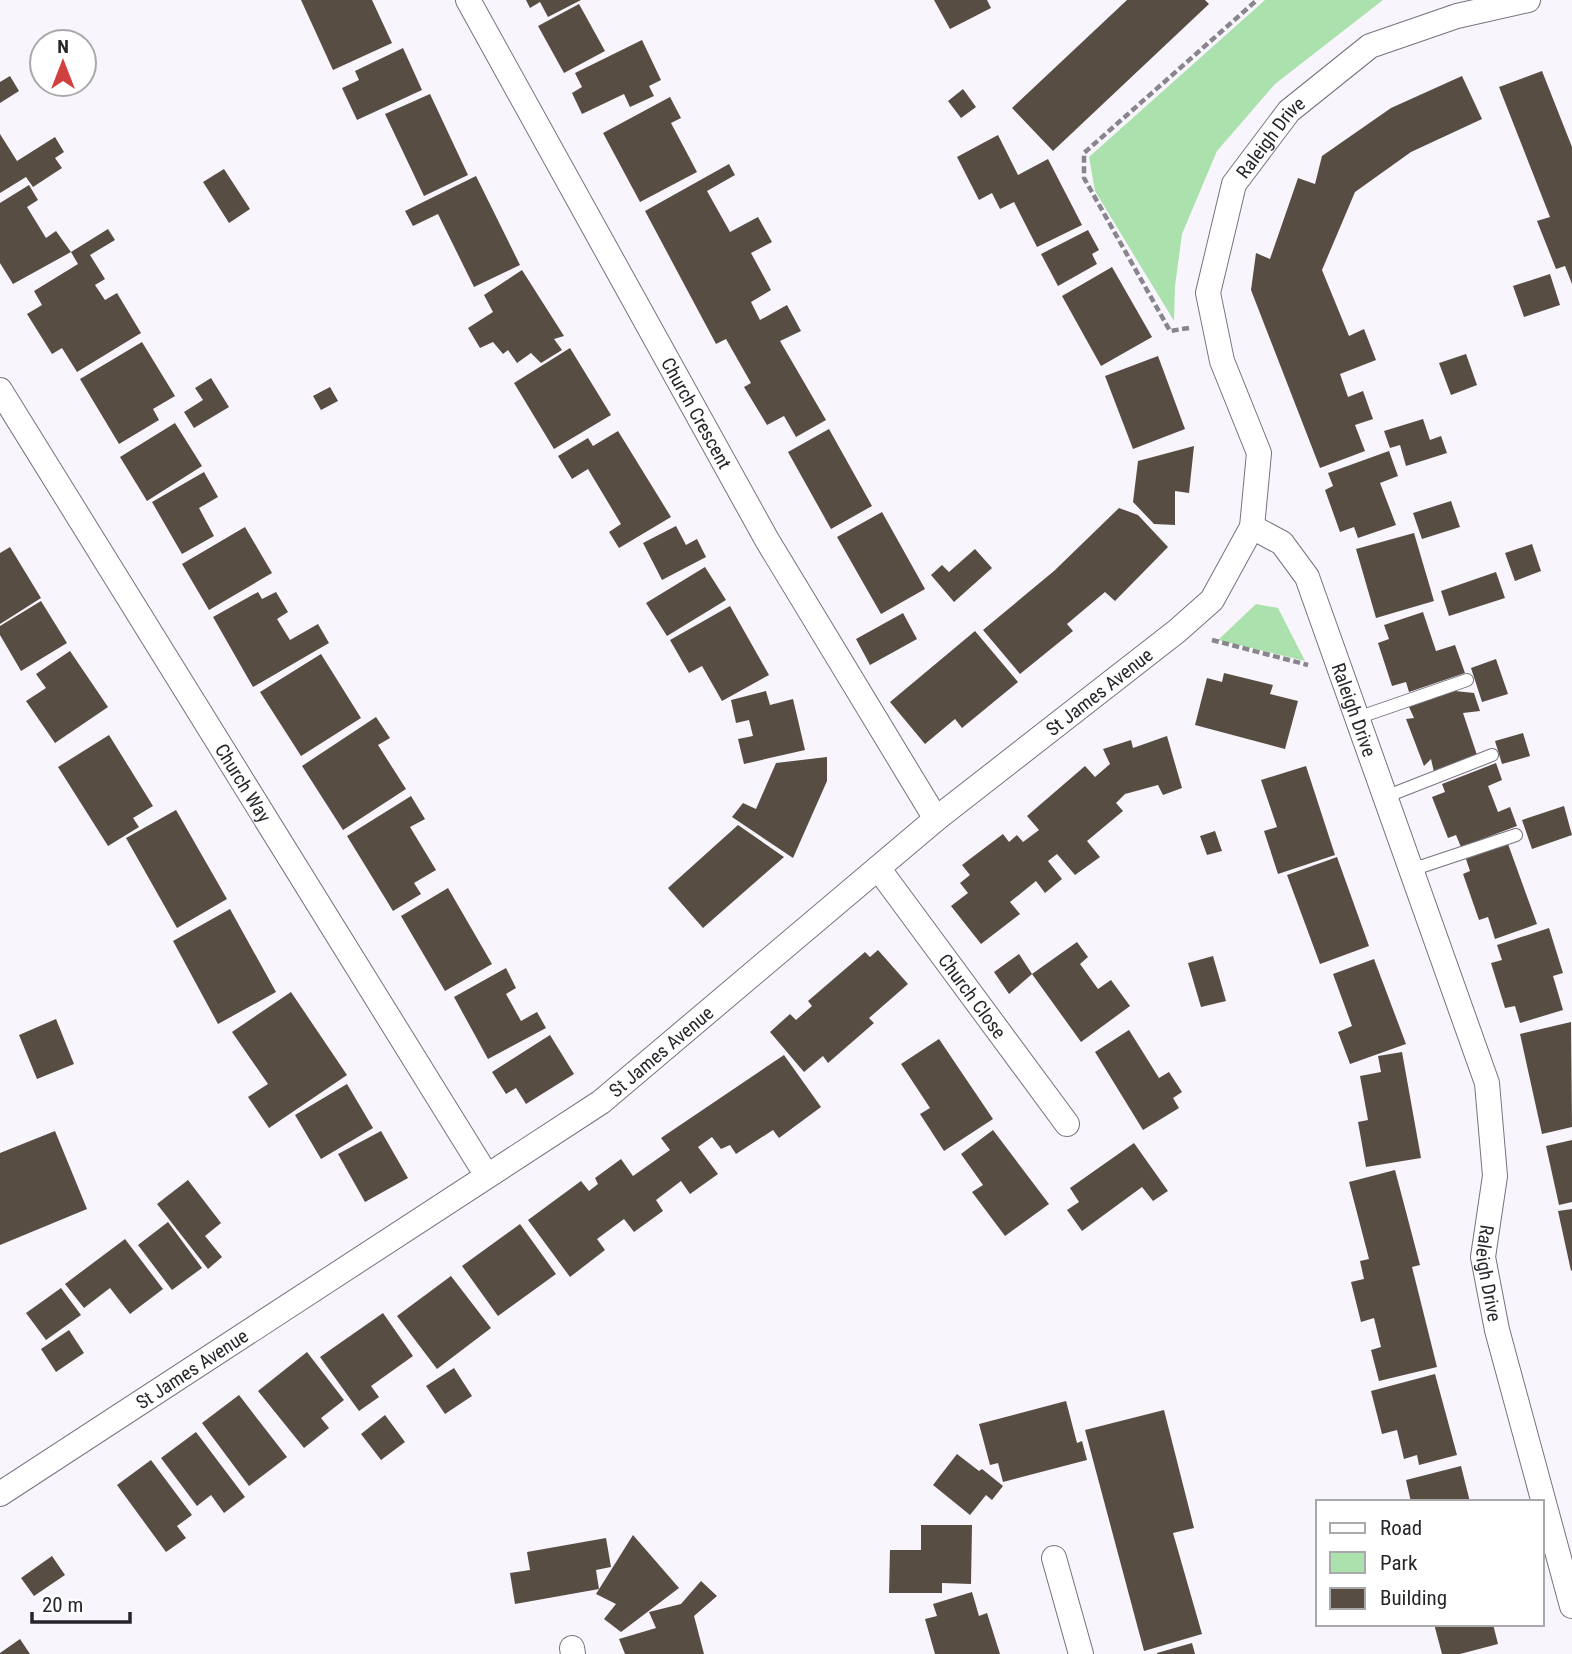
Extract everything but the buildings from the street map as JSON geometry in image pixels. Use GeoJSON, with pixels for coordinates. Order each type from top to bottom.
{"type":"FeatureCollection","features":[{"type":"Feature","properties":{"kind":"street","name":"Church Crescent"},"geometry":{"type":"LineString","coordinates":[[468,0],[766,540],[936,819]]}},
{"type":"Feature","properties":{"kind":"street","name":"Raleigh Drive"},"geometry":{"type":"LineString","coordinates":[[1528,0],[1457,16],[1370,46],[1289,111],[1234,184],[1208,293],[1222,361],[1259,453],[1252,527],[1282,543],[1307,577],[1487,1083],[1495,1176],[1483,1257],[1497,1330],[1543,1500]]}},
{"type":"Feature","properties":{"kind":"street","name":"Church Way"},"geometry":{"type":"LineString","coordinates":[[0,390],[487,1176]]}},
{"type":"Feature","properties":{"kind":"street","name":"St James Avenue"},"geometry":{"type":"LineString","coordinates":[[0,1494],[601,1102],[936,819],[1177,631],[1212,600],[1252,527]]}},
{"type":"Feature","properties":{"kind":"street","name":"Church Close"},"geometry":{"type":"LineString","coordinates":[[878,867],[1067,1124]]}},
{"type":"Feature","properties":{"kind":"street","name":"Raleigh Drive"},"geometry":{"type":"LineString","coordinates":[[1544,1503],[1572,1606]]}},
{"type":"Feature","properties":{"kind":"street"},"geometry":{"type":"LineString","coordinates":[[1054,1558],[1081,1654]]}},
{"type":"Feature","properties":{"kind":"lane"},"geometry":{"type":"LineString","coordinates":[[1357,718],[1467,680]]}},
{"type":"Feature","properties":{"kind":"lane"},"geometry":{"type":"LineString","coordinates":[[1385,797],[1492,755]]}},
{"type":"Feature","properties":{"kind":"lane"},"geometry":{"type":"LineString","coordinates":[[1411,870],[1516,835]]}},
{"type":"Feature","properties":{"kind":"path"},"geometry":{"type":"LineString","coordinates":[[1214,323],[1170,331],[1084,178],[1084,153],[1257,0]]}},
{"type":"Feature","properties":{"kind":"path"},"geometry":{"type":"LineString","coordinates":[[1177,631],[1342,674]]}},
{"type":"Feature","properties":{"kind":"green space"},"geometry":{"type":"Polygon","coordinates":[[[1265,0],[1383,0],[1275,84],[1217,151],[1182,234],[1175,286],[1174,321],[1095,191],[1089,157],[1265,0]]]}},
{"type":"Feature","properties":{"kind":"green space"},"geometry":{"type":"Polygon","coordinates":[[[1256,604],[1278,608],[1305,661],[1218,640],[1256,604]]]}}]}
